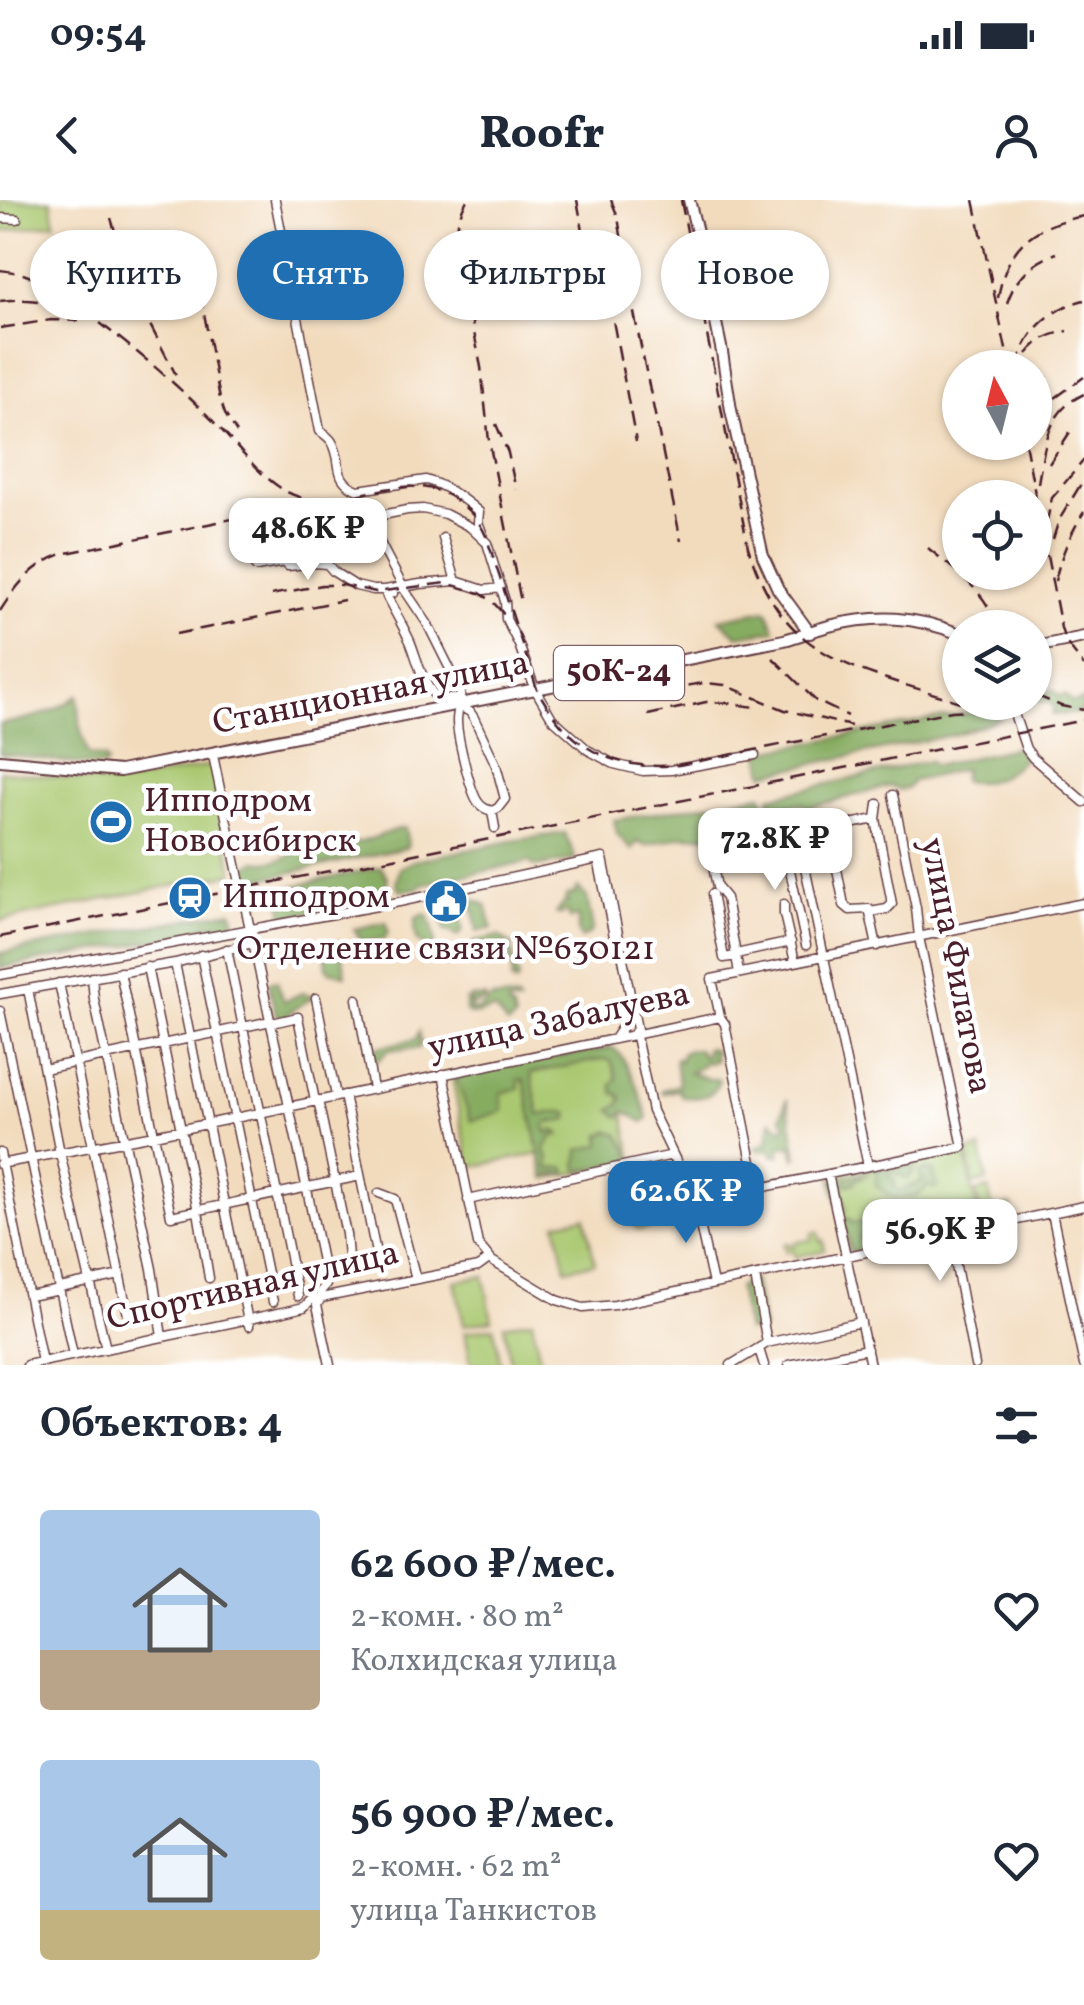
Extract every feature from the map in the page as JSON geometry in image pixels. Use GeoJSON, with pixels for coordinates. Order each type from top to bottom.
{"type":"FeatureCollection","features":[{"type":"Feature","properties":{"kind":"main road"},"geometry":{"type":"LineString","coordinates":[[689,200],[763,556],[778,589],[810,633]]}},
{"type":"Feature","properties":{"kind":"main road","name":"Станционная улица"},"geometry":{"type":"LineString","coordinates":[[0,760],[120,771],[860,620],[930,622],[942,628]]}},
{"type":"Feature","properties":{"kind":"main road"},"geometry":{"type":"LineString","coordinates":[[1052,647],[1084,640]]}},
{"type":"Feature","properties":{"kind":"street"},"geometry":{"type":"LineString","coordinates":[[274,200],[320,431],[334,444],[341,479],[358,490],[426,480],[468,502],[478,512],[506,602],[506,620],[534,689],[552,718],[588,750],[626,768],[642,771],[671,770],[754,755]]}},
{"type":"Feature","properties":{"kind":"street"},"geometry":{"type":"LineString","coordinates":[[0,218],[17,219]]}},
{"type":"Feature","properties":{"kind":"street"},"geometry":{"type":"LineString","coordinates":[[284,562],[256,567],[246,542],[407,510],[434,510],[470,527],[486,543]]}},
{"type":"Feature","properties":{"kind":"street"},"geometry":{"type":"LineString","coordinates":[[366,518],[454,677],[460,702],[457,731],[476,800],[492,811]]}},
{"type":"Feature","properties":{"kind":"street"},"geometry":{"type":"LineString","coordinates":[[282,535],[284,562],[288,566],[327,564],[356,586],[405,590]]}},
{"type":"Feature","properties":{"kind":"street"},"geometry":{"type":"LineString","coordinates":[[442,538],[456,581]]}},
{"type":"Feature","properties":{"kind":"street"},"geometry":{"type":"LineString","coordinates":[[492,811],[505,799],[496,766],[474,718],[460,702],[439,699],[430,690],[387,597],[439,581],[456,581],[484,590],[502,588]]}},
{"type":"Feature","properties":{"kind":"street"},"geometry":{"type":"LineString","coordinates":[[1016,720],[1026,750],[1084,802]]}},
{"type":"Feature","properties":{"kind":"street"},"geometry":{"type":"LineString","coordinates":[[213,754],[308,1188],[326,1285],[318,1305],[330,1365]]}},
{"type":"Feature","properties":{"kind":"street","name":"улица Филатова"},"geometry":{"type":"LineString","coordinates":[[868,1166],[962,1147],[893,795]]}},
{"type":"Feature","properties":{"kind":"street"},"geometry":{"type":"LineString","coordinates":[[870,912],[892,904],[876,819],[878,804]]}},
{"type":"Feature","properties":{"kind":"street"},"geometry":{"type":"LineString","coordinates":[[492,811],[496,828]]}},
{"type":"Feature","properties":{"kind":"street"},"geometry":{"type":"LineString","coordinates":[[876,819],[829,828],[844,905],[850,910],[869,909],[877,946]]}},
{"type":"Feature","properties":{"kind":"street"},"geometry":{"type":"LineString","coordinates":[[782,833],[806,945]]}},
{"type":"Feature","properties":{"kind":"street"},"geometry":{"type":"LineString","coordinates":[[694,1198],[868,1166],[798,834]]}},
{"type":"Feature","properties":{"kind":"street"},"geometry":{"type":"LineString","coordinates":[[710,852],[718,887],[726,898],[740,973],[1084,904]]}},
{"type":"Feature","properties":{"kind":"street"},"geometry":{"type":"LineString","coordinates":[[0,974],[399,902],[600,858]]}},
{"type":"Feature","properties":{"kind":"street"},"geometry":{"type":"LineString","coordinates":[[600,858],[652,1111],[694,1198],[713,1284]]}},
{"type":"Feature","properties":{"kind":"street"},"geometry":{"type":"LineString","coordinates":[[600,858],[630,988],[636,1034]]}},
{"type":"Feature","properties":{"kind":"street"},"geometry":{"type":"LineString","coordinates":[[794,893],[809,890]]}},
{"type":"Feature","properties":{"kind":"street"},"geometry":{"type":"LineString","coordinates":[[712,894],[724,958],[791,942]]}},
{"type":"Feature","properties":{"kind":"street"},"geometry":{"type":"LineString","coordinates":[[784,904],[795,962]]}},
{"type":"Feature","properties":{"kind":"street"},"geometry":{"type":"LineString","coordinates":[[0,994],[174,962],[253,943]]}},
{"type":"Feature","properties":{"kind":"street"},"geometry":{"type":"LineString","coordinates":[[227,949],[298,1296]]}},
{"type":"Feature","properties":{"kind":"street"},"geometry":{"type":"LineString","coordinates":[[201,955],[273,1302]]}},
{"type":"Feature","properties":{"kind":"street"},"geometry":{"type":"LineString","coordinates":[[174,962],[248,1323]]}},
{"type":"Feature","properties":{"kind":"street"},"geometry":{"type":"LineString","coordinates":[[148,967],[209,1278]]}},
{"type":"Feature","properties":{"kind":"street"},"geometry":{"type":"LineString","coordinates":[[120,972],[171,1216],[360,1176]]}},
{"type":"Feature","properties":{"kind":"street","name":"улица Забалуева"},"geometry":{"type":"LineString","coordinates":[[1,1163],[154,1135],[720,1017],[712,979],[740,973]]}},
{"type":"Feature","properties":{"kind":"street"},"geometry":{"type":"LineString","coordinates":[[92,977],[152,1269],[162,1337]]}},
{"type":"Feature","properties":{"kind":"street"},"geometry":{"type":"LineString","coordinates":[[60,983],[128,1315]]}},
{"type":"Feature","properties":{"kind":"street"},"geometry":{"type":"LineString","coordinates":[[28,989],[60,1153],[106,1349]]}},
{"type":"Feature","properties":{"kind":"street"},"geometry":{"type":"LineString","coordinates":[[316,998],[377,1258]]}},
{"type":"Feature","properties":{"kind":"street"},"geometry":{"type":"LineString","coordinates":[[357,999],[372,1089]]}},
{"type":"Feature","properties":{"kind":"street"},"geometry":{"type":"LineString","coordinates":[[0,1010],[73,1356]]}},
{"type":"Feature","properties":{"kind":"street"},"geometry":{"type":"LineString","coordinates":[[614,1039],[630,1015]]}},
{"type":"Feature","properties":{"kind":"street"},"geometry":{"type":"LineString","coordinates":[[44,1069],[298,1017],[346,1234],[349,1268]]}},
{"type":"Feature","properties":{"kind":"street"},"geometry":{"type":"LineString","coordinates":[[720,1017],[725,1024],[757,1188]]}},
{"type":"Feature","properties":{"kind":"street"},"geometry":{"type":"LineString","coordinates":[[443,1074],[478,1244],[488,1259],[576,1308],[616,1305],[1084,1206]]}},
{"type":"Feature","properties":{"kind":"street"},"geometry":{"type":"LineString","coordinates":[[0,1153],[42,1362]]}},
{"type":"Feature","properties":{"kind":"street"},"geometry":{"type":"LineString","coordinates":[[468,1200],[673,1155]]}},
{"type":"Feature","properties":{"kind":"street"},"geometry":{"type":"LineString","coordinates":[[828,1174],[870,1365]]}},
{"type":"Feature","properties":{"kind":"street"},"geometry":{"type":"LineString","coordinates":[[379,1193],[395,1199],[416,1279]]}},
{"type":"Feature","properties":{"kind":"street"},"geometry":{"type":"LineString","coordinates":[[1052,1214],[1084,1365]]}},
{"type":"Feature","properties":{"kind":"street"},"geometry":{"type":"LineString","coordinates":[[950,1236],[976,1365]]}},
{"type":"Feature","properties":{"kind":"street","name":"Спортивная улица"},"geometry":{"type":"LineString","coordinates":[[27,1365],[248,1323],[304,1307],[307,1302],[321,1298],[483,1265],[488,1259]]}},
{"type":"Feature","properties":{"kind":"street"},"geometry":{"type":"LineString","coordinates":[[29,1296],[120,1275]]}},
{"type":"Feature","properties":{"kind":"street"},"geometry":{"type":"LineString","coordinates":[[755,1276],[764,1365]]}},
{"type":"Feature","properties":{"kind":"street"},"geometry":{"type":"LineString","coordinates":[[734,1365],[763,1346],[861,1322]]}},
{"type":"Feature","properties":{"kind":"street"},"geometry":{"type":"LineString","coordinates":[[789,1365],[866,1348]]}},
{"type":"Feature","properties":{"kind":"green space"},"geometry":{"type":"Polygon","coordinates":[[[0,200],[51,200],[55,223],[0,232],[0,200]]]}},
{"type":"Feature","properties":{"kind":"green space"},"geometry":{"type":"Polygon","coordinates":[[[767,610],[775,630],[738,636],[719,619],[767,610]]]}},
{"type":"Feature","properties":{"kind":"green space"},"geometry":{"type":"Polygon","coordinates":[[[1052,690],[1072,703],[1084,700],[1084,712],[1052,715],[1052,690]]]}},
{"type":"Feature","properties":{"kind":"green space"},"geometry":{"type":"Polygon","coordinates":[[[78,695],[81,731],[88,754],[104,758],[104,767],[0,754],[0,724],[41,715],[78,695]]]}},
{"type":"Feature","properties":{"kind":"green space"},"geometry":{"type":"Polygon","coordinates":[[[942,717],[996,720],[957,734],[764,774],[760,752],[942,717]]]}},
{"type":"Feature","properties":{"kind":"green space"},"geometry":{"type":"Polygon","coordinates":[[[1019,747],[1023,760],[988,781],[962,781],[964,769],[913,781],[908,788],[899,790],[890,786],[807,808],[802,803],[771,809],[770,797],[930,761],[934,766],[1019,747]]]}},
{"type":"Feature","properties":{"kind":"green space","name":"Ипподром Новосибирск"},"geometry":{"type":"Polygon","coordinates":[[[211,765],[233,873],[0,921],[0,771],[119,784],[211,765]]]}},
{"type":"Feature","properties":{"kind":"green space"},"geometry":{"type":"Polygon","coordinates":[[[762,795],[770,836],[733,845],[721,834],[679,837],[645,846],[637,842],[632,850],[617,834],[614,820],[762,795]]]}},
{"type":"Feature","properties":{"kind":"green space"},"geometry":{"type":"Polygon","coordinates":[[[405,828],[406,848],[251,881],[247,878],[248,866],[256,861],[275,861],[305,846],[320,849],[323,845],[355,843],[405,828]]]}},
{"type":"Feature","properties":{"kind":"green space"},"geometry":{"type":"Polygon","coordinates":[[[565,833],[573,860],[535,867],[530,862],[400,891],[396,884],[400,868],[413,861],[565,833]]]}},
{"type":"Feature","properties":{"kind":"green space"},"geometry":{"type":"Polygon","coordinates":[[[381,867],[387,877],[388,893],[325,906],[314,912],[284,917],[281,899],[256,900],[254,895],[381,867]]]}},
{"type":"Feature","properties":{"kind":"green space"},"geometry":{"type":"Polygon","coordinates":[[[578,888],[587,897],[593,929],[581,938],[578,916],[570,919],[568,911],[556,913],[578,888]]]}},
{"type":"Feature","properties":{"kind":"green space"},"geometry":{"type":"Polygon","coordinates":[[[474,900],[486,905],[492,928],[477,932],[469,905],[474,900]]]}},
{"type":"Feature","properties":{"kind":"green space"},"geometry":{"type":"Polygon","coordinates":[[[460,903],[463,928],[456,936],[445,931],[443,920],[453,922],[446,911],[460,903]]]}},
{"type":"Feature","properties":{"kind":"green space"},"geometry":{"type":"Polygon","coordinates":[[[232,911],[236,928],[209,925],[192,934],[0,968],[0,953],[232,911]]]}},
{"type":"Feature","properties":{"kind":"green space"},"geometry":{"type":"Polygon","coordinates":[[[425,914],[433,928],[433,952],[417,940],[416,918],[425,914]]]}},
{"type":"Feature","properties":{"kind":"green space"},"geometry":{"type":"Polygon","coordinates":[[[386,922],[388,932],[384,939],[362,941],[354,929],[386,922]]]}},
{"type":"Feature","properties":{"kind":"green space"},"geometry":{"type":"Polygon","coordinates":[[[499,936],[512,945],[519,977],[516,983],[511,980],[504,944],[486,946],[481,953],[469,948],[476,941],[499,936]]]}},
{"type":"Feature","properties":{"kind":"green space"},"geometry":{"type":"Polygon","coordinates":[[[340,942],[346,975],[327,968],[325,951],[340,942]]]}},
{"type":"Feature","properties":{"kind":"green space"},"geometry":{"type":"Polygon","coordinates":[[[271,981],[277,981],[285,1001],[302,993],[315,996],[284,1018],[276,1015],[271,981]]]}},
{"type":"Feature","properties":{"kind":"green space"},"geometry":{"type":"Polygon","coordinates":[[[492,998],[517,999],[519,1003],[508,1006],[515,1019],[508,1025],[494,1010],[473,1015],[466,1012],[466,1000],[486,1000],[470,1003],[471,1010],[479,1010],[492,998]]]}},
{"type":"Feature","properties":{"kind":"green space"},"geometry":{"type":"Polygon","coordinates":[[[419,1032],[419,1048],[389,1050],[377,1061],[371,1059],[369,1051],[416,1039],[419,1032]]]}},
{"type":"Feature","properties":{"kind":"green space"},"geometry":{"type":"Polygon","coordinates":[[[611,1047],[633,1162],[545,1179],[539,1154],[470,1167],[452,1077],[611,1047]]]}},
{"type":"Feature","properties":{"kind":"green space"},"geometry":{"type":"Polygon","coordinates":[[[613,1048],[639,1090],[648,1118],[643,1122],[624,1111],[619,1117],[611,1110],[620,1103],[621,1096],[614,1093],[612,1084],[617,1078],[611,1061],[604,1059],[531,1073],[539,1115],[569,1114],[568,1119],[547,1123],[545,1127],[548,1133],[560,1133],[545,1148],[548,1169],[565,1167],[567,1172],[544,1176],[524,1080],[518,1080],[519,1088],[501,1093],[503,1111],[471,1121],[456,1078],[506,1066],[613,1048]]]}},
{"type":"Feature","properties":{"kind":"green space"},"geometry":{"type":"Polygon","coordinates":[[[710,1048],[716,1052],[716,1060],[704,1062],[690,1072],[719,1079],[714,1090],[694,1098],[682,1097],[679,1090],[663,1093],[662,1090],[679,1085],[676,1058],[680,1061],[682,1053],[692,1049],[703,1056],[710,1048]]]}},
{"type":"Feature","properties":{"kind":"green space"},"geometry":{"type":"Polygon","coordinates":[[[787,1099],[795,1158],[792,1146],[780,1146],[780,1156],[774,1156],[769,1149],[755,1148],[768,1141],[771,1120],[783,1129],[786,1124],[781,1117],[787,1099]]]}},
{"type":"Feature","properties":{"kind":"green space"},"geometry":{"type":"Polygon","coordinates":[[[610,1131],[619,1134],[632,1161],[581,1171],[577,1167],[579,1150],[601,1145],[601,1135],[610,1131]]]}},
{"type":"Feature","properties":{"kind":"green space"},"geometry":{"type":"Polygon","coordinates":[[[981,1149],[987,1181],[974,1184],[967,1152],[981,1149]]]}},
{"type":"Feature","properties":{"kind":"green space"},"geometry":{"type":"Polygon","coordinates":[[[964,1150],[980,1225],[849,1254],[831,1176],[964,1150]]]}},
{"type":"Feature","properties":{"kind":"green space"},"geometry":{"type":"Polygon","coordinates":[[[916,1167],[908,1179],[894,1172],[888,1174],[899,1191],[923,1181],[919,1172],[925,1169],[933,1170],[937,1186],[934,1189],[928,1185],[917,1195],[901,1198],[876,1186],[876,1170],[916,1167]]]}},
{"type":"Feature","properties":{"kind":"green space"},"geometry":{"type":"Polygon","coordinates":[[[870,1173],[842,1186],[846,1210],[841,1213],[834,1180],[870,1173]]]}},
{"type":"Feature","properties":{"kind":"green space"},"geometry":{"type":"Polygon","coordinates":[[[650,1174],[655,1177],[664,1222],[640,1230],[635,1227],[625,1183],[650,1174]]]}},
{"type":"Feature","properties":{"kind":"green space"},"geometry":{"type":"Polygon","coordinates":[[[989,1189],[993,1213],[1011,1205],[1013,1213],[982,1220],[976,1192],[989,1189]]]}},
{"type":"Feature","properties":{"kind":"green space"},"geometry":{"type":"Polygon","coordinates":[[[585,1217],[595,1263],[566,1269],[556,1223],[585,1217]]]}},
{"type":"Feature","properties":{"kind":"green space"},"geometry":{"type":"Polygon","coordinates":[[[840,1222],[864,1222],[859,1240],[870,1232],[878,1232],[883,1237],[897,1237],[897,1242],[852,1252],[840,1222]]]}},
{"type":"Feature","properties":{"kind":"green space"},"geometry":{"type":"Polygon","coordinates":[[[818,1232],[825,1250],[795,1257],[793,1250],[786,1252],[784,1244],[792,1246],[811,1240],[812,1233],[818,1232]]]}},
{"type":"Feature","properties":{"kind":"green space"},"geometry":{"type":"Polygon","coordinates":[[[484,1276],[492,1320],[464,1325],[455,1281],[484,1276]]]}},
{"type":"Feature","properties":{"kind":"green space"},"geometry":{"type":"Polygon","coordinates":[[[754,1280],[764,1329],[747,1331],[738,1288],[754,1280]]]}},
{"type":"Feature","properties":{"kind":"green space"},"geometry":{"type":"Polygon","coordinates":[[[532,1320],[541,1364],[511,1365],[504,1325],[532,1320]]]}},
{"type":"Feature","properties":{"kind":"green space"},"geometry":{"type":"Polygon","coordinates":[[[494,1327],[501,1365],[471,1365],[465,1332],[494,1327]]]}},
{"type":"Feature","properties":{"kind":"railway"},"geometry":{"type":"LineString","coordinates":[[467,200],[458,223],[457,248],[521,602]]}},
{"type":"Feature","properties":{"kind":"railway"},"geometry":{"type":"LineString","coordinates":[[577,200],[583,230]]}},
{"type":"Feature","properties":{"kind":"railway"},"geometry":{"type":"LineString","coordinates":[[611,200],[618,217],[681,541]]}},
{"type":"Feature","properties":{"kind":"railway"},"geometry":{"type":"LineString","coordinates":[[681,200],[748,547],[764,586],[782,615],[804,638],[829,655],[857,669],[942,696]]}},
{"type":"Feature","properties":{"kind":"railway"},"geometry":{"type":"LineString","coordinates":[[974,200],[1006,350]]}},
{"type":"Feature","properties":{"kind":"railway"},"geometry":{"type":"LineString","coordinates":[[998,298],[1008,264],[1025,240],[1050,225],[1084,216]]}},
{"type":"Feature","properties":{"kind":"railway"},"geometry":{"type":"LineString","coordinates":[[111,218],[134,294],[176,375]]}},
{"type":"Feature","properties":{"kind":"railway"},"geometry":{"type":"LineString","coordinates":[[1007,303],[1026,272],[1057,253]]}},
{"type":"Feature","properties":{"kind":"railway"},"geometry":{"type":"LineString","coordinates":[[0,270],[23,274],[46,285],[151,363],[258,469],[287,492],[327,500],[415,487],[436,490],[462,505],[486,536],[537,689],[563,727],[595,752],[633,764],[679,765],[942,713]]}},
{"type":"Feature","properties":{"kind":"railway"},"geometry":{"type":"LineString","coordinates":[[1023,350],[1040,324],[1060,309],[1084,300]]}},
{"type":"Feature","properties":{"kind":"railway"},"geometry":{"type":"LineString","coordinates":[[0,301],[30,301]]}},
{"type":"Feature","properties":{"kind":"railway"},"geometry":{"type":"LineString","coordinates":[[0,328],[51,320],[79,321]]}},
{"type":"Feature","properties":{"kind":"railway"},"geometry":{"type":"LineString","coordinates":[[205,320],[220,399],[237,433]]}},
{"type":"Feature","properties":{"kind":"railway"},"geometry":{"type":"LineString","coordinates":[[613,320],[636,442]]}},
{"type":"Feature","properties":{"kind":"railway"},"geometry":{"type":"LineString","coordinates":[[1031,350],[1045,338],[1068,331]]}},
{"type":"Feature","properties":{"kind":"railway"},"geometry":{"type":"LineString","coordinates":[[1055,398],[1084,377]]}},
{"type":"Feature","properties":{"kind":"railway"},"geometry":{"type":"LineString","coordinates":[[1039,480],[1055,420],[1084,394]]}},
{"type":"Feature","properties":{"kind":"railway"},"geometry":{"type":"LineString","coordinates":[[496,424],[508,453],[516,490]]}},
{"type":"Feature","properties":{"kind":"railway"},"geometry":{"type":"LineString","coordinates":[[1049,464],[1072,429]]}},
{"type":"Feature","properties":{"kind":"railway"},"geometry":{"type":"LineString","coordinates":[[1028,460],[1061,628],[1065,641],[1084,666]]}},
{"type":"Feature","properties":{"kind":"railway"},"geometry":{"type":"LineString","coordinates":[[1052,498],[1084,460]]}},
{"type":"Feature","properties":{"kind":"railway"},"geometry":{"type":"LineString","coordinates":[[1053,539],[1059,520],[1084,479]]}},
{"type":"Feature","properties":{"kind":"railway"},"geometry":{"type":"LineString","coordinates":[[0,611],[26,577],[62,554],[315,502]]}},
{"type":"Feature","properties":{"kind":"railway"},"geometry":{"type":"LineString","coordinates":[[1055,581],[1066,545],[1084,512]]}},
{"type":"Feature","properties":{"kind":"railway"},"geometry":{"type":"LineString","coordinates":[[928,548],[978,592],[990,610]]}},
{"type":"Feature","properties":{"kind":"railway"},"geometry":{"type":"LineString","coordinates":[[271,595],[322,585],[376,592],[446,583],[480,593],[509,620]]}},
{"type":"Feature","properties":{"kind":"railway"},"geometry":{"type":"LineString","coordinates":[[176,634],[344,600]]}},
{"type":"Feature","properties":{"kind":"railway"},"geometry":{"type":"LineString","coordinates":[[773,658],[816,701],[848,716]]}},
{"type":"Feature","properties":{"kind":"railway"},"geometry":{"type":"LineString","coordinates":[[642,692],[704,683],[725,685],[785,710],[851,726]]}},
{"type":"Feature","properties":{"kind":"railway"},"geometry":{"type":"LineString","coordinates":[[648,715],[706,702],[761,708]]}},
{"type":"Feature","properties":{"kind":"railway"},"geometry":{"type":"LineString","coordinates":[[1052,702],[1084,710]]}},
{"type":"Feature","properties":{"kind":"railway"},"geometry":{"type":"LineString","coordinates":[[0,937],[1084,720]]}},
{"type":"Feature","properties":{"kind":"place","name":"Ипподром Новосибирск"},"geometry":{"type":"Point","coordinates":[111,822]}},
{"type":"Feature","properties":{"kind":"place","name":"Ипподром"},"geometry":{"type":"Point","coordinates":[190,898]}},
{"type":"Feature","properties":{"kind":"place","name":"Отделение связи №630121"},"geometry":{"type":"Point","coordinates":[446,901]}}]}
